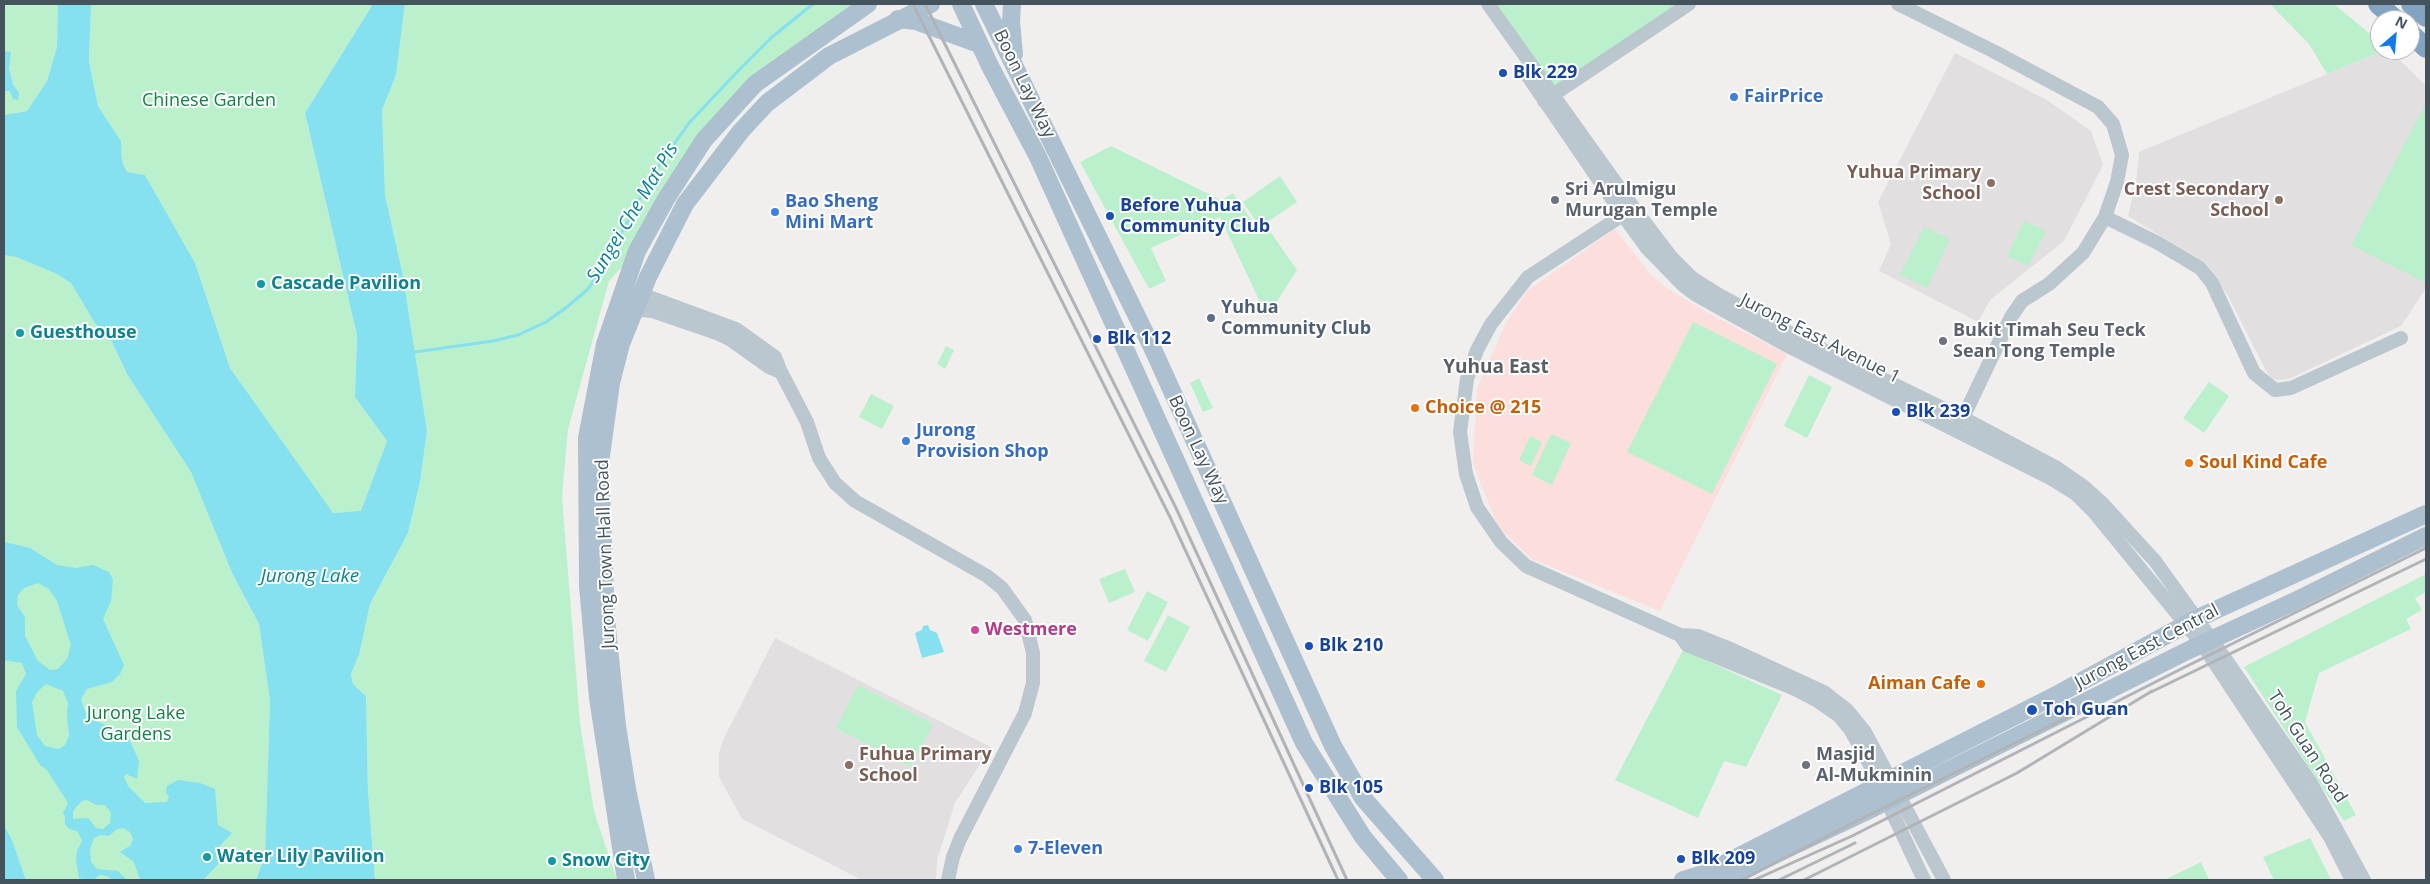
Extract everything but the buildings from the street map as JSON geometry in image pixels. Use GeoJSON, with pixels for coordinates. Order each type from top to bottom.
{"type":"FeatureCollection","features":[{"type":"Feature","properties":{"kind":"highway"},"geometry":{"type":"LineString","coordinates":[[2411,4],[2426,17]]}},
{"type":"Feature","properties":{"kind":"main road","name":"Jurong Town Hall Road"},"geometry":{"type":"LineString","coordinates":[[646,880],[619,792],[598,698],[590,620],[587,446],[590,419],[605,344],[637,251],[666,199],[704,140],[755,84],[868,4]]}},
{"type":"Feature","properties":{"kind":"main road","name":"Jurong Town Hall Road"},"geometry":{"type":"LineString","coordinates":[[626,880],[619,792],[617,726],[606,619],[600,463],[611,383],[621,344],[660,250],[685,204],[709,170],[767,103],[829,56],[930,4]]}},
{"type":"Feature","properties":{"kind":"main road","name":"Boon Lay Way"},"geometry":{"type":"LineString","coordinates":[[961,4],[979,44],[1038,157],[1304,743],[1358,830],[1399,880]]}},
{"type":"Feature","properties":{"kind":"main road","name":"Boon Lay Way"},"geometry":{"type":"LineString","coordinates":[[984,4],[1152,347],[1333,746],[1363,798],[1434,880]]}},
{"type":"Feature","properties":{"kind":"main road"},"geometry":{"type":"LineString","coordinates":[[1012,4],[1011,22],[1015,64]]}},
{"type":"Feature","properties":{"kind":"main road"},"geometry":{"type":"LineString","coordinates":[[898,19],[916,21],[979,44]]}},
{"type":"Feature","properties":{"kind":"main road"},"geometry":{"type":"LineString","coordinates":[[618,303],[633,293],[641,294]]}},
{"type":"Feature","properties":{"kind":"main road"},"geometry":{"type":"LineString","coordinates":[[587,516],[594,500],[602,498]]}},
{"type":"Feature","properties":{"kind":"main road","name":"Jurong East Central"},"geometry":{"type":"LineString","coordinates":[[1683,880],[1706,873],[2060,693],[2192,622],[2426,514]]}},
{"type":"Feature","properties":{"kind":"main road","name":"Jurong East Central"},"geometry":{"type":"LineString","coordinates":[[1721,880],[1892,799],[2206,642],[2293,602],[2426,536]]}},
{"type":"Feature","properties":{"kind":"street","name":"Jurong East Avenue 1"},"geometry":{"type":"LineString","coordinates":[[1478,4],[1548,98],[1628,212],[1692,278],[1719,296],[1960,424],[2057,468],[2083,486],[2137,540],[2206,642]]}},
{"type":"Feature","properties":{"kind":"street","name":"Jurong East Avenue 1"},"geometry":{"type":"LineString","coordinates":[[1488,4],[1548,98]]}},
{"type":"Feature","properties":{"kind":"street"},"geometry":{"type":"LineString","coordinates":[[1548,98],[1688,4]]}},
{"type":"Feature","properties":{"kind":"street"},"geometry":{"type":"LineString","coordinates":[[1898,4],[1993,51],[2098,108],[2113,124],[2122,155],[2117,182],[2105,217],[2083,253],[2048,284],[2022,302],[2011,317],[1960,424]]}},
{"type":"Feature","properties":{"kind":"street"},"geometry":{"type":"LineString","coordinates":[[1628,212],[1528,277],[1491,324],[1477,350],[1467,379],[1460,432],[1466,474],[1477,507],[1501,542],[1526,566],[1680,635],[1687,645],[1795,689],[1828,707],[1850,729],[1885,781],[1924,880]]}},
{"type":"Feature","properties":{"kind":"street"},"geometry":{"type":"LineString","coordinates":[[2105,217],[2158,243],[2200,268],[2212,284],[2254,373],[2275,390],[2291,388],[2401,338]]}},
{"type":"Feature","properties":{"kind":"street"},"geometry":{"type":"LineString","coordinates":[[641,294],[736,329],[775,357],[807,422],[819,458],[835,483],[855,501],[987,576],[1002,588],[1024,620],[1033,653],[1033,684],[1024,713],[960,839],[953,857],[948,880]]}},
{"type":"Feature","properties":{"kind":"street"},"geometry":{"type":"LineString","coordinates":[[633,313],[652,311],[719,334],[731,340],[768,366],[781,372]]}},
{"type":"Feature","properties":{"kind":"street","name":"Toh Guan Road"},"geometry":{"type":"LineString","coordinates":[[2206,642],[2330,837],[2352,880]]}},
{"type":"Feature","properties":{"kind":"street","name":"Toh Guan Road"},"geometry":{"type":"LineString","coordinates":[[2206,642],[2311,783],[2364,880]]}},
{"type":"Feature","properties":{"kind":"street"},"geometry":{"type":"LineString","coordinates":[[1892,799],[1944,880]]}},
{"type":"Feature","properties":{"kind":"shaded area","name":"Yuhua Primary School"},"geometry":{"type":"Polygon","coordinates":[[[1955,53],[2047,100],[2091,131],[2103,165],[2064,241],[1990,300],[1978,322],[1879,271],[1891,244],[1878,202],[1955,53]]]}},
{"type":"Feature","properties":{"kind":"shaded area","name":"Crest Secondary School"},"geometry":{"type":"Polygon","coordinates":[[[2370,56],[2370,60],[2400,60],[2426,86],[2426,288],[2401,326],[2289,379],[2276,380],[2271,378],[2228,296],[2206,263],[2128,216],[2136,183],[2139,152],[2370,56]]]}},
{"type":"Feature","properties":{"kind":"shaded area"},"geometry":{"type":"Polygon","coordinates":[[[1615,229],[1651,275],[1667,288],[1706,312],[1787,354],[1660,611],[1532,559],[1498,527],[1473,463],[1477,389],[1506,323],[1527,291],[1615,229]]]}},
{"type":"Feature","properties":{"kind":"shaded area","name":"Fuhua Primary School"},"geometry":{"type":"Polygon","coordinates":[[[775,638],[991,747],[955,803],[937,860],[936,880],[862,880],[742,819],[719,777],[719,753],[724,738],[775,638]]]}},
{"type":"Feature","properties":{"kind":"green space"},"geometry":{"type":"Polygon","coordinates":[[[4,4],[58,4],[57,47],[47,81],[27,111],[4,115],[4,4]]]}},
{"type":"Feature","properties":{"kind":"green space","name":"Chinese Garden"},"geometry":{"type":"Polygon","coordinates":[[[91,4],[373,4],[305,113],[357,335],[355,397],[387,441],[361,512],[332,513],[230,368],[195,263],[145,175],[127,172],[122,161],[121,141],[98,106],[89,61],[91,4]]]}},
{"type":"Feature","properties":{"kind":"green space"},"geometry":{"type":"Polygon","coordinates":[[[405,4],[868,4],[820,37],[704,140],[637,251],[609,281],[568,429],[562,497],[580,723],[594,811],[617,880],[375,880],[368,791],[366,696],[353,684],[351,674],[359,655],[370,604],[408,533],[420,482],[427,431],[403,276],[385,195],[382,110],[396,75],[405,4]]]}},
{"type":"Feature","properties":{"kind":"green space"},"geometry":{"type":"Polygon","coordinates":[[[1494,4],[1684,4],[1552,96],[1494,4]]]}},
{"type":"Feature","properties":{"kind":"green space"},"geometry":{"type":"Polygon","coordinates":[[[2270,4],[2334,4],[2370,34],[2370,56],[2327,74],[2309,44],[2270,4]]]}},
{"type":"Feature","properties":{"kind":"green space"},"geometry":{"type":"Polygon","coordinates":[[[2424,107],[2426,107],[2426,283],[2351,245],[2424,107]]]}},
{"type":"Feature","properties":{"kind":"green space"},"geometry":{"type":"Polygon","coordinates":[[[1111,146],[1221,200],[1233,193],[1259,231],[1267,227],[1297,270],[1267,317],[1220,217],[1151,248],[1166,281],[1149,289],[1080,162],[1111,146]]]}},
{"type":"Feature","properties":{"kind":"green space"},"geometry":{"type":"Polygon","coordinates":[[[1280,176],[1297,202],[1260,227],[1243,202],[1280,176]]]}},
{"type":"Feature","properties":{"kind":"green space"},"geometry":{"type":"Polygon","coordinates":[[[2024,221],[2046,231],[2028,266],[2007,256],[2024,221]]]}},
{"type":"Feature","properties":{"kind":"green space"},"geometry":{"type":"Polygon","coordinates":[[[1924,227],[1950,239],[1927,288],[1900,275],[1924,227]]]}},
{"type":"Feature","properties":{"kind":"green space","name":"Jurong Lake Gardens"},"geometry":{"type":"Polygon","coordinates":[[[4,255],[16,257],[57,274],[71,283],[94,322],[112,342],[127,374],[191,472],[232,573],[259,624],[270,701],[265,855],[256,880],[26,880],[12,840],[4,825],[4,255]]]}},
{"type":"Feature","properties":{"kind":"green space"},"geometry":{"type":"Polygon","coordinates":[[[1693,322],[1777,364],[1712,494],[1627,452],[1693,322]]]}},
{"type":"Feature","properties":{"kind":"green space"},"geometry":{"type":"Polygon","coordinates":[[[946,346],[954,350],[945,369],[937,364],[946,346]]]}},
{"type":"Feature","properties":{"kind":"green space"},"geometry":{"type":"Polygon","coordinates":[[[1809,375],[1832,387],[1807,438],[1784,426],[1809,375]]]}},
{"type":"Feature","properties":{"kind":"green space"},"geometry":{"type":"Polygon","coordinates":[[[1199,378],[1213,408],[1203,412],[1190,383],[1199,378]]]}},
{"type":"Feature","properties":{"kind":"green space"},"geometry":{"type":"Polygon","coordinates":[[[2209,382],[2229,396],[2204,433],[2183,418],[2209,382]]]}},
{"type":"Feature","properties":{"kind":"green space"},"geometry":{"type":"Polygon","coordinates":[[[871,394],[894,406],[882,429],[859,417],[871,394]]]}},
{"type":"Feature","properties":{"kind":"green space"},"geometry":{"type":"Polygon","coordinates":[[[1551,434],[1571,443],[1552,485],[1532,475],[1551,434]]]}},
{"type":"Feature","properties":{"kind":"green space"},"geometry":{"type":"Polygon","coordinates":[[[1530,436],[1542,442],[1531,466],[1519,460],[1530,436]]]}},
{"type":"Feature","properties":{"kind":"green space"},"geometry":{"type":"Polygon","coordinates":[[[1125,569],[1135,592],[1109,603],[1099,579],[1125,569]]]}},
{"type":"Feature","properties":{"kind":"green space"},"geometry":{"type":"Polygon","coordinates":[[[2426,574],[2426,592],[2415,598],[2422,610],[2406,619],[2411,629],[2319,673],[2305,722],[2356,815],[2344,821],[2244,667],[2426,574]]]}},
{"type":"Feature","properties":{"kind":"green space"},"geometry":{"type":"Polygon","coordinates":[[[1147,591],[1168,602],[1148,641],[1127,630],[1147,591]]]}},
{"type":"Feature","properties":{"kind":"green space"},"geometry":{"type":"Polygon","coordinates":[[[1168,615],[1190,627],[1166,672],[1144,661],[1168,615]]]}},
{"type":"Feature","properties":{"kind":"green space"},"geometry":{"type":"Polygon","coordinates":[[[1683,650],[1782,695],[1746,767],[1724,761],[1698,818],[1615,780],[1683,650]]]}},
{"type":"Feature","properties":{"kind":"green space"},"geometry":{"type":"Polygon","coordinates":[[[858,685],[933,724],[911,767],[836,728],[858,685]]]}},
{"type":"Feature","properties":{"kind":"green space"},"geometry":{"type":"Polygon","coordinates":[[[2310,838],[2331,880],[2274,880],[2263,857],[2310,838]]]}},
{"type":"Feature","properties":{"kind":"green space"},"geometry":{"type":"Polygon","coordinates":[[[2201,862],[2209,880],[2164,880],[2201,862]]]}},
{"type":"Feature","properties":{"kind":"water","name":"Jurong Lake"},"geometry":{"type":"Polygon","coordinates":[[[58,4],[91,4],[89,61],[98,106],[121,141],[122,161],[127,172],[145,175],[195,263],[230,368],[333,513],[361,511],[387,441],[355,397],[357,335],[305,113],[373,4],[405,4],[396,75],[382,110],[385,195],[403,276],[427,431],[420,482],[408,533],[370,604],[359,655],[351,674],[353,684],[366,696],[368,791],[375,880],[256,880],[265,855],[270,701],[259,624],[232,573],[191,472],[127,374],[112,342],[94,322],[71,283],[57,274],[16,257],[4,255],[4,115],[27,111],[47,81],[57,47],[58,4]]]}},
{"type":"Feature","properties":{"kind":"water"},"geometry":{"type":"Polygon","coordinates":[[[4,51],[11,52],[9,68],[13,85],[19,93],[18,100],[13,99],[10,91],[4,91],[4,51]]]}},
{"type":"Feature","properties":{"kind":"water"},"geometry":{"type":"Polygon","coordinates":[[[4,542],[30,548],[57,565],[76,568],[93,565],[109,572],[113,580],[111,601],[103,619],[124,665],[120,674],[112,682],[87,689],[81,699],[84,709],[90,719],[126,732],[139,761],[137,779],[126,774],[124,777],[128,786],[145,803],[167,802],[169,797],[166,792],[167,786],[178,780],[200,783],[215,789],[218,825],[232,833],[216,850],[224,858],[203,880],[140,880],[134,862],[120,852],[131,845],[133,839],[130,832],[123,828],[117,829],[109,836],[100,835],[94,838],[90,849],[91,862],[97,869],[118,871],[127,880],[113,880],[107,876],[100,875],[93,880],[79,878],[76,860],[77,851],[82,841],[78,832],[68,828],[65,824],[63,813],[68,803],[47,770],[40,765],[17,727],[16,691],[26,674],[22,663],[4,660],[4,542]],[[38,583],[24,588],[18,595],[17,605],[25,617],[25,636],[38,661],[50,670],[58,669],[67,659],[71,645],[57,601],[49,589],[38,583]],[[46,684],[38,691],[32,702],[37,735],[45,746],[59,749],[65,745],[69,736],[68,703],[63,691],[46,684]],[[87,800],[82,801],[73,812],[73,819],[88,818],[96,828],[103,829],[110,823],[111,813],[105,805],[96,805],[87,800]]]}},
{"type":"Feature","properties":{"kind":"water"},"geometry":{"type":"Polygon","coordinates":[[[928,625],[930,630],[937,633],[944,652],[922,658],[915,633],[922,630],[923,626],[928,625]]]}},
{"type":"Feature","properties":{"kind":"water"},"geometry":{"type":"Polygon","coordinates":[[[4,825],[12,840],[26,880],[4,880],[4,825]]]}},
{"type":"Feature","properties":{"kind":"waterway","name":"Sungei Che Mat Pis"},"geometry":{"type":"LineString","coordinates":[[415,352],[493,341],[518,335],[546,322],[587,290],[601,271],[653,174],[689,123],[772,37],[813,4]]}},
{"type":"Feature","properties":{"kind":"railway"},"geometry":{"type":"LineString","coordinates":[[913,4],[1170,517],[1338,880]]}},
{"type":"Feature","properties":{"kind":"railway"},"geometry":{"type":"LineString","coordinates":[[925,4],[1176,508],[1347,880]]}},
{"type":"Feature","properties":{"kind":"railway"},"geometry":{"type":"LineString","coordinates":[[1754,880],[1852,836],[2179,670],[2426,548]]}},
{"type":"Feature","properties":{"kind":"railway"},"geometry":{"type":"LineString","coordinates":[[2149,693],[2426,559]]}},
{"type":"Feature","properties":{"kind":"railway"},"geometry":{"type":"LineString","coordinates":[[1804,880],[2017,773],[2152,691]]}},
{"type":"Feature","properties":{"kind":"railway"},"geometry":{"type":"LineString","coordinates":[[1742,880],[2096,703]]}},
{"type":"Feature","properties":{"kind":"railway"},"geometry":{"type":"LineString","coordinates":[[1779,880],[1855,843]]}},
{"type":"Feature","properties":{"kind":"place","name":"Blk 229"},"geometry":{"type":"Point","coordinates":[1503,73]}},
{"type":"Feature","properties":{"kind":"place","name":"FairPrice"},"geometry":{"type":"Point","coordinates":[1734,97]}},
{"type":"Feature","properties":{"kind":"place","name":"Yuhua Primary School"},"geometry":{"type":"Point","coordinates":[1991,183]}},
{"type":"Feature","properties":{"kind":"place","name":"Sri Arulmigu Murugan Temple"},"geometry":{"type":"Point","coordinates":[1555,200]}},
{"type":"Feature","properties":{"kind":"place","name":"Crest Secondary School"},"geometry":{"type":"Point","coordinates":[2279,200]}},
{"type":"Feature","properties":{"kind":"place","name":"Bao Sheng Mini Mart"},"geometry":{"type":"Point","coordinates":[775,212]}},
{"type":"Feature","properties":{"kind":"place","name":"Before Yuhua Community Club"},"geometry":{"type":"Point","coordinates":[1110,216]}},
{"type":"Feature","properties":{"kind":"place","name":"Cascade Pavilion"},"geometry":{"type":"Point","coordinates":[261,284]}},
{"type":"Feature","properties":{"kind":"place","name":"Yuhua Community Club"},"geometry":{"type":"Point","coordinates":[1211,318]}},
{"type":"Feature","properties":{"kind":"place","name":"Guesthouse"},"geometry":{"type":"Point","coordinates":[20,333]}},
{"type":"Feature","properties":{"kind":"place","name":"Blk 112"},"geometry":{"type":"Point","coordinates":[1097,339]}},
{"type":"Feature","properties":{"kind":"place","name":"Bukit Timah Seu Teck Sean Tong Temple"},"geometry":{"type":"Point","coordinates":[1943,341]}},
{"type":"Feature","properties":{"kind":"place","name":"Choice @ 215"},"geometry":{"type":"Point","coordinates":[1415,408]}},
{"type":"Feature","properties":{"kind":"place","name":"Blk 239"},"geometry":{"type":"Point","coordinates":[1896,412]}},
{"type":"Feature","properties":{"kind":"place","name":"Jurong Provision Shop"},"geometry":{"type":"Point","coordinates":[906,441]}},
{"type":"Feature","properties":{"kind":"place","name":"Soul Kind Cafe"},"geometry":{"type":"Point","coordinates":[2189,463]}},
{"type":"Feature","properties":{"kind":"place","name":"Westmere"},"geometry":{"type":"Point","coordinates":[975,630]}},
{"type":"Feature","properties":{"kind":"place","name":"Blk 210"},"geometry":{"type":"Point","coordinates":[1309,646]}},
{"type":"Feature","properties":{"kind":"place","name":"Aiman Cafe"},"geometry":{"type":"Point","coordinates":[1981,684]}},
{"type":"Feature","properties":{"kind":"place","name":"Toh Guan"},"geometry":{"type":"Point","coordinates":[2032,710]}},
{"type":"Feature","properties":{"kind":"place","name":"Fuhua Primary School"},"geometry":{"type":"Point","coordinates":[849,765]}},
{"type":"Feature","properties":{"kind":"place","name":"Masjid Al-Mukminin"},"geometry":{"type":"Point","coordinates":[1806,765]}},
{"type":"Feature","properties":{"kind":"place","name":"Blk 105"},"geometry":{"type":"Point","coordinates":[1309,788]}},
{"type":"Feature","properties":{"kind":"place","name":"7-Eleven"},"geometry":{"type":"Point","coordinates":[1018,849]}},
{"type":"Feature","properties":{"kind":"place","name":"Water Lily Pavilion"},"geometry":{"type":"Point","coordinates":[207,857]}},
{"type":"Feature","properties":{"kind":"place","name":"Blk 209"},"geometry":{"type":"Point","coordinates":[1681,859]}},
{"type":"Feature","properties":{"kind":"place","name":"Snow City"},"geometry":{"type":"Point","coordinates":[552,861]}},
{"type":"Feature","properties":{"kind":"district","name":"Yuhua East"},"geometry":{"type":"Point","coordinates":[1496,368]}}]}
